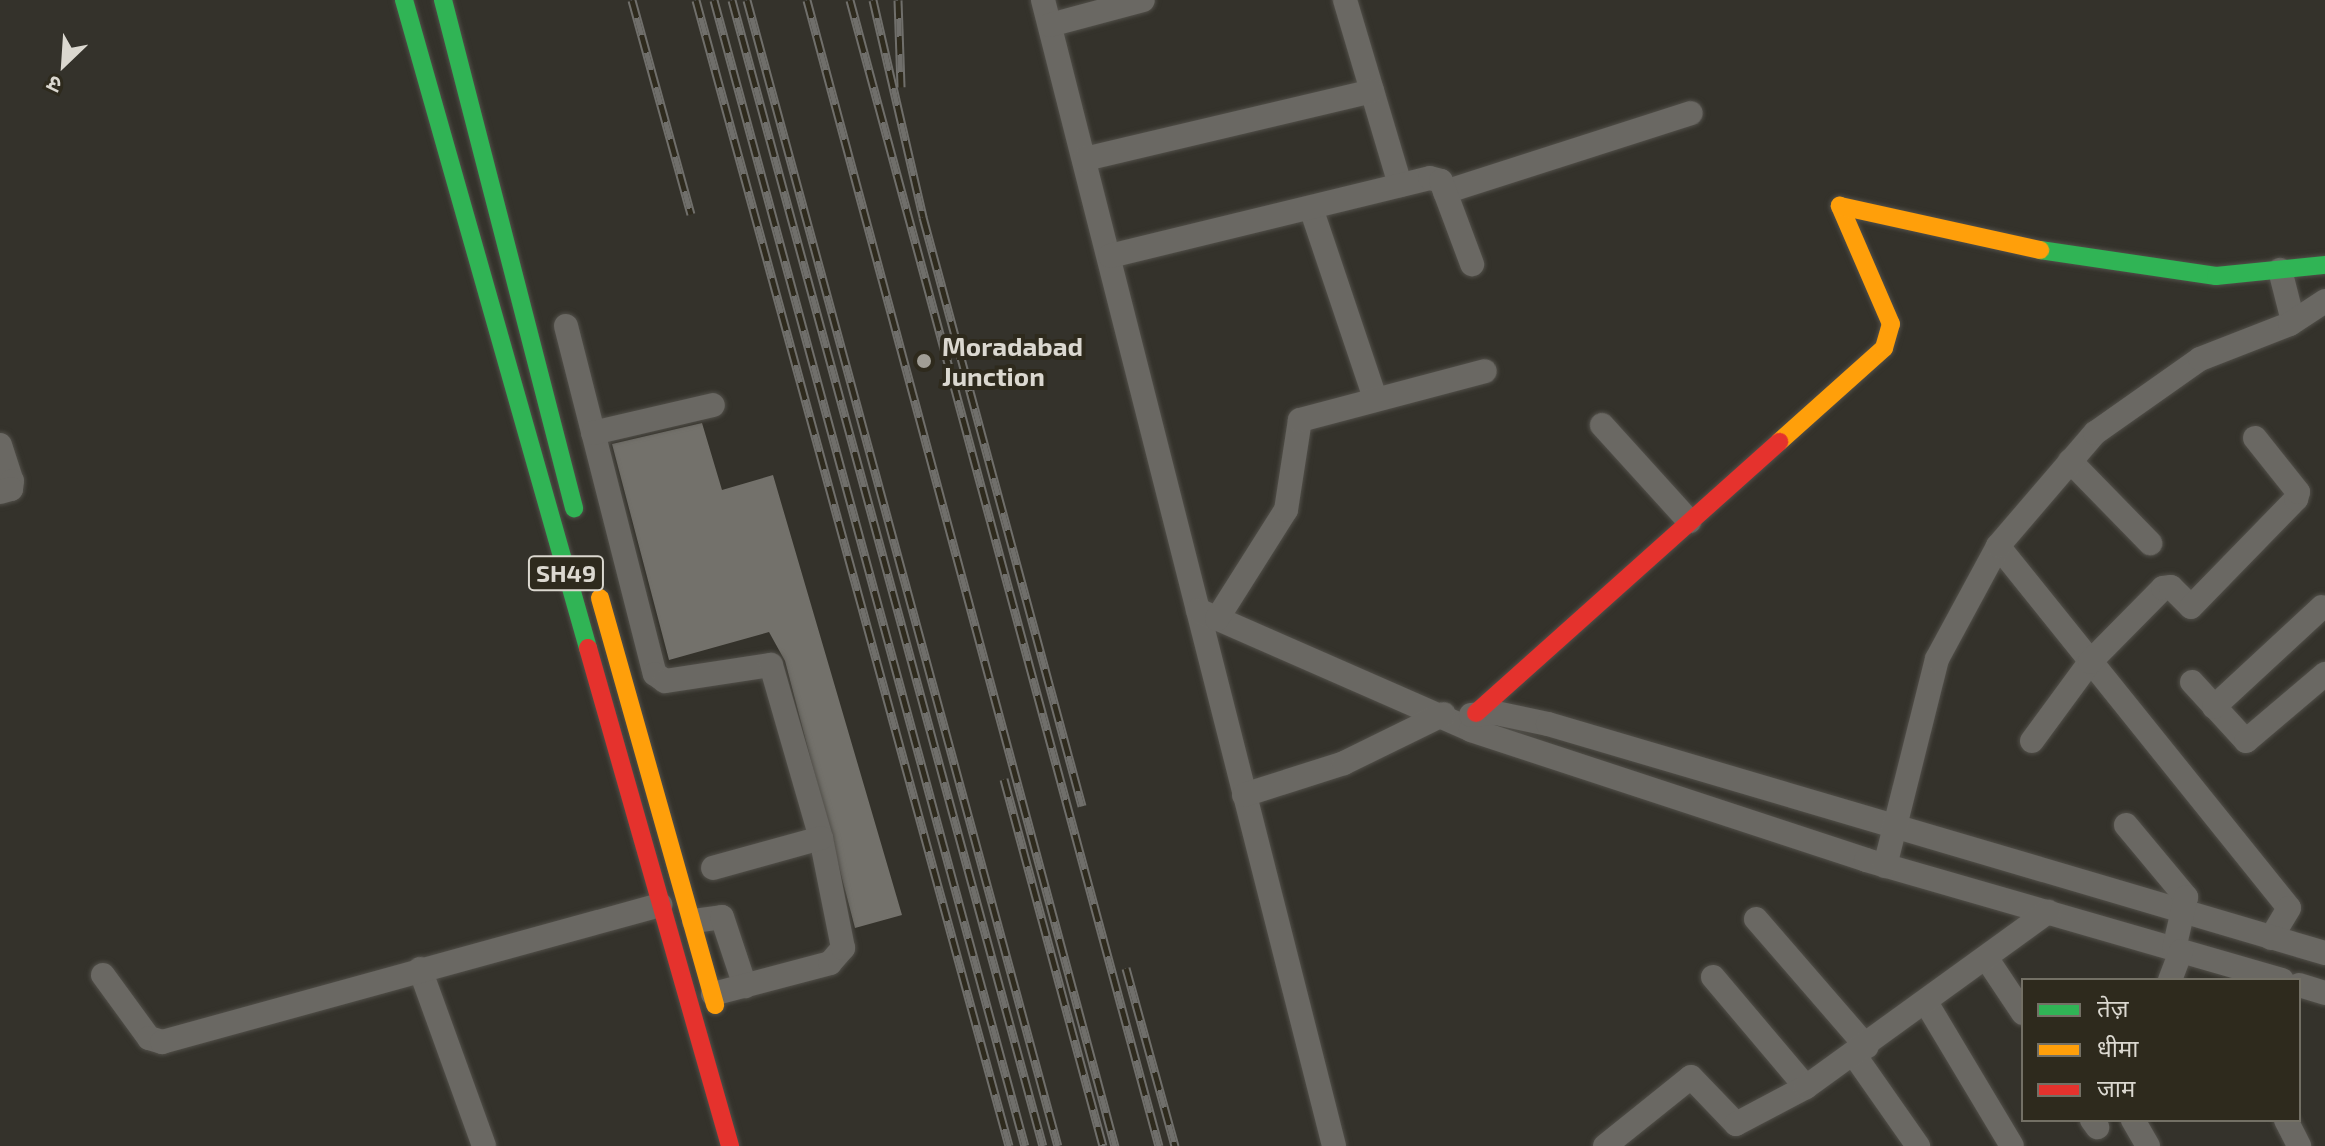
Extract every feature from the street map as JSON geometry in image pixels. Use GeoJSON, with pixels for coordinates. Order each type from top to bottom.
{"type":"FeatureCollection","features":[{"type":"Feature","properties":{"kind":"main road","name":"SH49"},"geometry":{"type":"LineString","coordinates":[[404,0],[730,1146]]}},
{"type":"Feature","properties":{"kind":"main road","name":"SH49"},"geometry":{"type":"LineString","coordinates":[[443,0],[579,526]]}},
{"type":"Feature","properties":{"kind":"main road"},"geometry":{"type":"LineString","coordinates":[[1459,716],[1689,521],[1890,337],[1891,324],[1840,218],[1840,206],[1847,203],[1977,239],[2150,270],[2216,276],[2325,265]]}},
{"type":"Feature","properties":{"kind":"main road"},"geometry":{"type":"LineString","coordinates":[[494,317],[524,313]]}},
{"type":"Feature","properties":{"kind":"main road","name":"SH49"},"geometry":{"type":"LineString","coordinates":[[591,571],[631,698],[720,1022]]}},
{"type":"Feature","properties":{"kind":"main road"},"geometry":{"type":"LineString","coordinates":[[604,706],[631,698]]}},
{"type":"Feature","properties":{"kind":"street"},"geometry":{"type":"LineString","coordinates":[[1043,0],[1208,615],[1244,795],[1334,1146]]}},
{"type":"Feature","properties":{"kind":"street"},"geometry":{"type":"LineString","coordinates":[[1050,25],[1143,0]]}},
{"type":"Feature","properties":{"kind":"street"},"geometry":{"type":"LineString","coordinates":[[1345,0],[1400,185]]}},
{"type":"Feature","properties":{"kind":"street"},"geometry":{"type":"LineString","coordinates":[[1085,159],[1372,91]]}},
{"type":"Feature","properties":{"kind":"street"},"geometry":{"type":"LineString","coordinates":[[1445,192],[1691,113]]}},
{"type":"Feature","properties":{"kind":"street"},"geometry":{"type":"LineString","coordinates":[[1110,256],[1430,178],[1441,181],[1472,264]]}},
{"type":"Feature","properties":{"kind":"street"},"geometry":{"type":"LineString","coordinates":[[1311,208],[1375,398]]}},
{"type":"Feature","properties":{"kind":"street"},"geometry":{"type":"LineString","coordinates":[[2280,270],[2293,321]]}},
{"type":"Feature","properties":{"kind":"street"},"geometry":{"type":"LineString","coordinates":[[1885,866],[1937,659],[1998,546],[2095,433],[2200,359],[2293,321],[2325,301]]}},
{"type":"Feature","properties":{"kind":"street"},"geometry":{"type":"LineString","coordinates":[[566,326],[655,674],[665,681],[771,665],[821,838],[842,956],[713,994]]}},
{"type":"Feature","properties":{"kind":"street"},"geometry":{"type":"LineString","coordinates":[[1208,615],[1286,510],[1300,420],[1485,371]]}},
{"type":"Feature","properties":{"kind":"street"},"geometry":{"type":"LineString","coordinates":[[593,433],[713,405]]}},
{"type":"Feature","properties":{"kind":"street"},"geometry":{"type":"LineString","coordinates":[[1602,425],[1689,521]]}},
{"type":"Feature","properties":{"kind":"street"},"geometry":{"type":"LineString","coordinates":[[2032,741],[2090,662],[2163,588],[2171,587],[2191,607],[2296,499],[2298,492],[2255,438]]}},
{"type":"Feature","properties":{"kind":"street"},"geometry":{"type":"LineString","coordinates":[[0,445],[12,481],[11,489],[0,492]]}},
{"type":"Feature","properties":{"kind":"street"},"geometry":{"type":"LineString","coordinates":[[2070,461],[2150,543]]}},
{"type":"Feature","properties":{"kind":"street"},"geometry":{"type":"LineString","coordinates":[[1998,546],[2289,908],[2271,938]]}},
{"type":"Feature","properties":{"kind":"street"},"geometry":{"type":"LineString","coordinates":[[2214,707],[2322,607]]}},
{"type":"Feature","properties":{"kind":"street"},"geometry":{"type":"LineString","coordinates":[[1208,615],[1459,716],[1523,718],[2325,953]]}},
{"type":"Feature","properties":{"kind":"street"},"geometry":{"type":"LineString","coordinates":[[2192,682],[2246,741],[2325,674]]}},
{"type":"Feature","properties":{"kind":"street"},"geometry":{"type":"LineString","coordinates":[[1244,795],[1344,763],[1459,716]]}},
{"type":"Feature","properties":{"kind":"street"},"geometry":{"type":"LineString","coordinates":[[1459,716],[1471,730],[1885,866],[2275,978]]}},
{"type":"Feature","properties":{"kind":"street"},"geometry":{"type":"LineString","coordinates":[[2126,825],[2184,894],[2178,950],[2171,978]]}},
{"type":"Feature","properties":{"kind":"street"},"geometry":{"type":"LineString","coordinates":[[713,868],[821,838]]}},
{"type":"Feature","properties":{"kind":"street"},"geometry":{"type":"LineString","coordinates":[[103,975],[149,1038],[162,1042],[660,905]]}},
{"type":"Feature","properties":{"kind":"street"},"geometry":{"type":"LineString","coordinates":[[1605,1146],[1691,1077],[1736,1124],[1806,1087],[1861,1052],[2048,912]]}},
{"type":"Feature","properties":{"kind":"street"},"geometry":{"type":"LineString","coordinates":[[694,921],[722,917],[745,986]]}},
{"type":"Feature","properties":{"kind":"street"},"geometry":{"type":"LineString","coordinates":[[1756,919],[1861,1052],[1918,1146]]}},
{"type":"Feature","properties":{"kind":"street"},"geometry":{"type":"LineString","coordinates":[[1987,959],[2021,1010]]}},
{"type":"Feature","properties":{"kind":"street"},"geometry":{"type":"LineString","coordinates":[[420,969],[484,1146]]}},
{"type":"Feature","properties":{"kind":"street"},"geometry":{"type":"LineString","coordinates":[[1713,977],[1806,1087]]}},
{"type":"Feature","properties":{"kind":"street"},"geometry":{"type":"LineString","coordinates":[[2301,986],[2325,993]]}},
{"type":"Feature","properties":{"kind":"street"},"geometry":{"type":"LineString","coordinates":[[1927,1004],[2012,1146]]}},
{"type":"Feature","properties":{"kind":"street"},"geometry":{"type":"LineString","coordinates":[[2134,1122],[2148,1146]]}},
{"type":"Feature","properties":{"kind":"street"},"geometry":{"type":"LineString","coordinates":[[2287,1122],[2299,1146]]}},
{"type":"Feature","properties":{"kind":"building"},"geometry":{"type":"Polygon","coordinates":[[[702,423],[722,490],[773,475],[902,915],[855,928],[785,661],[769,632],[669,660],[612,444],[702,423]]]}},
{"type":"Feature","properties":{"kind":"railway"},"geometry":{"type":"LineString","coordinates":[[632,0],[691,214]]}},
{"type":"Feature","properties":{"kind":"railway"},"geometry":{"type":"LineString","coordinates":[[696,0],[1009,1146]]}},
{"type":"Feature","properties":{"kind":"railway"},"geometry":{"type":"LineString","coordinates":[[714,0],[1025,1146]]}},
{"type":"Feature","properties":{"kind":"railway"},"geometry":{"type":"LineString","coordinates":[[732,0],[1043,1146]]}},
{"type":"Feature","properties":{"kind":"railway"},"geometry":{"type":"LineString","coordinates":[[747,0],[1058,1146]]}},
{"type":"Feature","properties":{"kind":"railway"},"geometry":{"type":"LineString","coordinates":[[807,0],[1115,1146]]}},
{"type":"Feature","properties":{"kind":"railway"},"geometry":{"type":"LineString","coordinates":[[850,0],[1159,1146]]}},
{"type":"Feature","properties":{"kind":"railway"},"geometry":{"type":"LineString","coordinates":[[873,0],[923,217],[1082,806]]}},
{"type":"Feature","properties":{"kind":"railway"},"geometry":{"type":"LineString","coordinates":[[898,0],[901,87]]}},
{"type":"Feature","properties":{"kind":"railway"},"geometry":{"type":"LineString","coordinates":[[1004,779],[1103,1146]]}},
{"type":"Feature","properties":{"kind":"railway"},"geometry":{"type":"LineString","coordinates":[[1126,968],[1175,1146]]}},
{"type":"Feature","properties":{"kind":"traffic: fast"},"geometry":{"type":"LineString","coordinates":[[404,0],[588,648]]}},
{"type":"Feature","properties":{"kind":"traffic: fast"},"geometry":{"type":"LineString","coordinates":[[443,0],[574,508]]}},
{"type":"Feature","properties":{"kind":"traffic: fast"},"geometry":{"type":"LineString","coordinates":[[2040,250],[2216,276],[2325,265]]}},
{"type":"Feature","properties":{"kind":"traffic: slow"},"geometry":{"type":"LineString","coordinates":[[1779,442],[1884,348],[1891,324],[1840,206],[2040,250]]}},
{"type":"Feature","properties":{"kind":"traffic: slow"},"geometry":{"type":"LineString","coordinates":[[600,598],[715,1005]]}},
{"type":"Feature","properties":{"kind":"traffic: jam"},"geometry":{"type":"LineString","coordinates":[[1476,713],[1779,442]]}},
{"type":"Feature","properties":{"kind":"traffic: jam"},"geometry":{"type":"LineString","coordinates":[[588,648],[730,1146]]}},
{"type":"Feature","properties":{"kind":"place","name":"Moradabad Junction"},"geometry":{"type":"Point","coordinates":[924,361]}}]}
